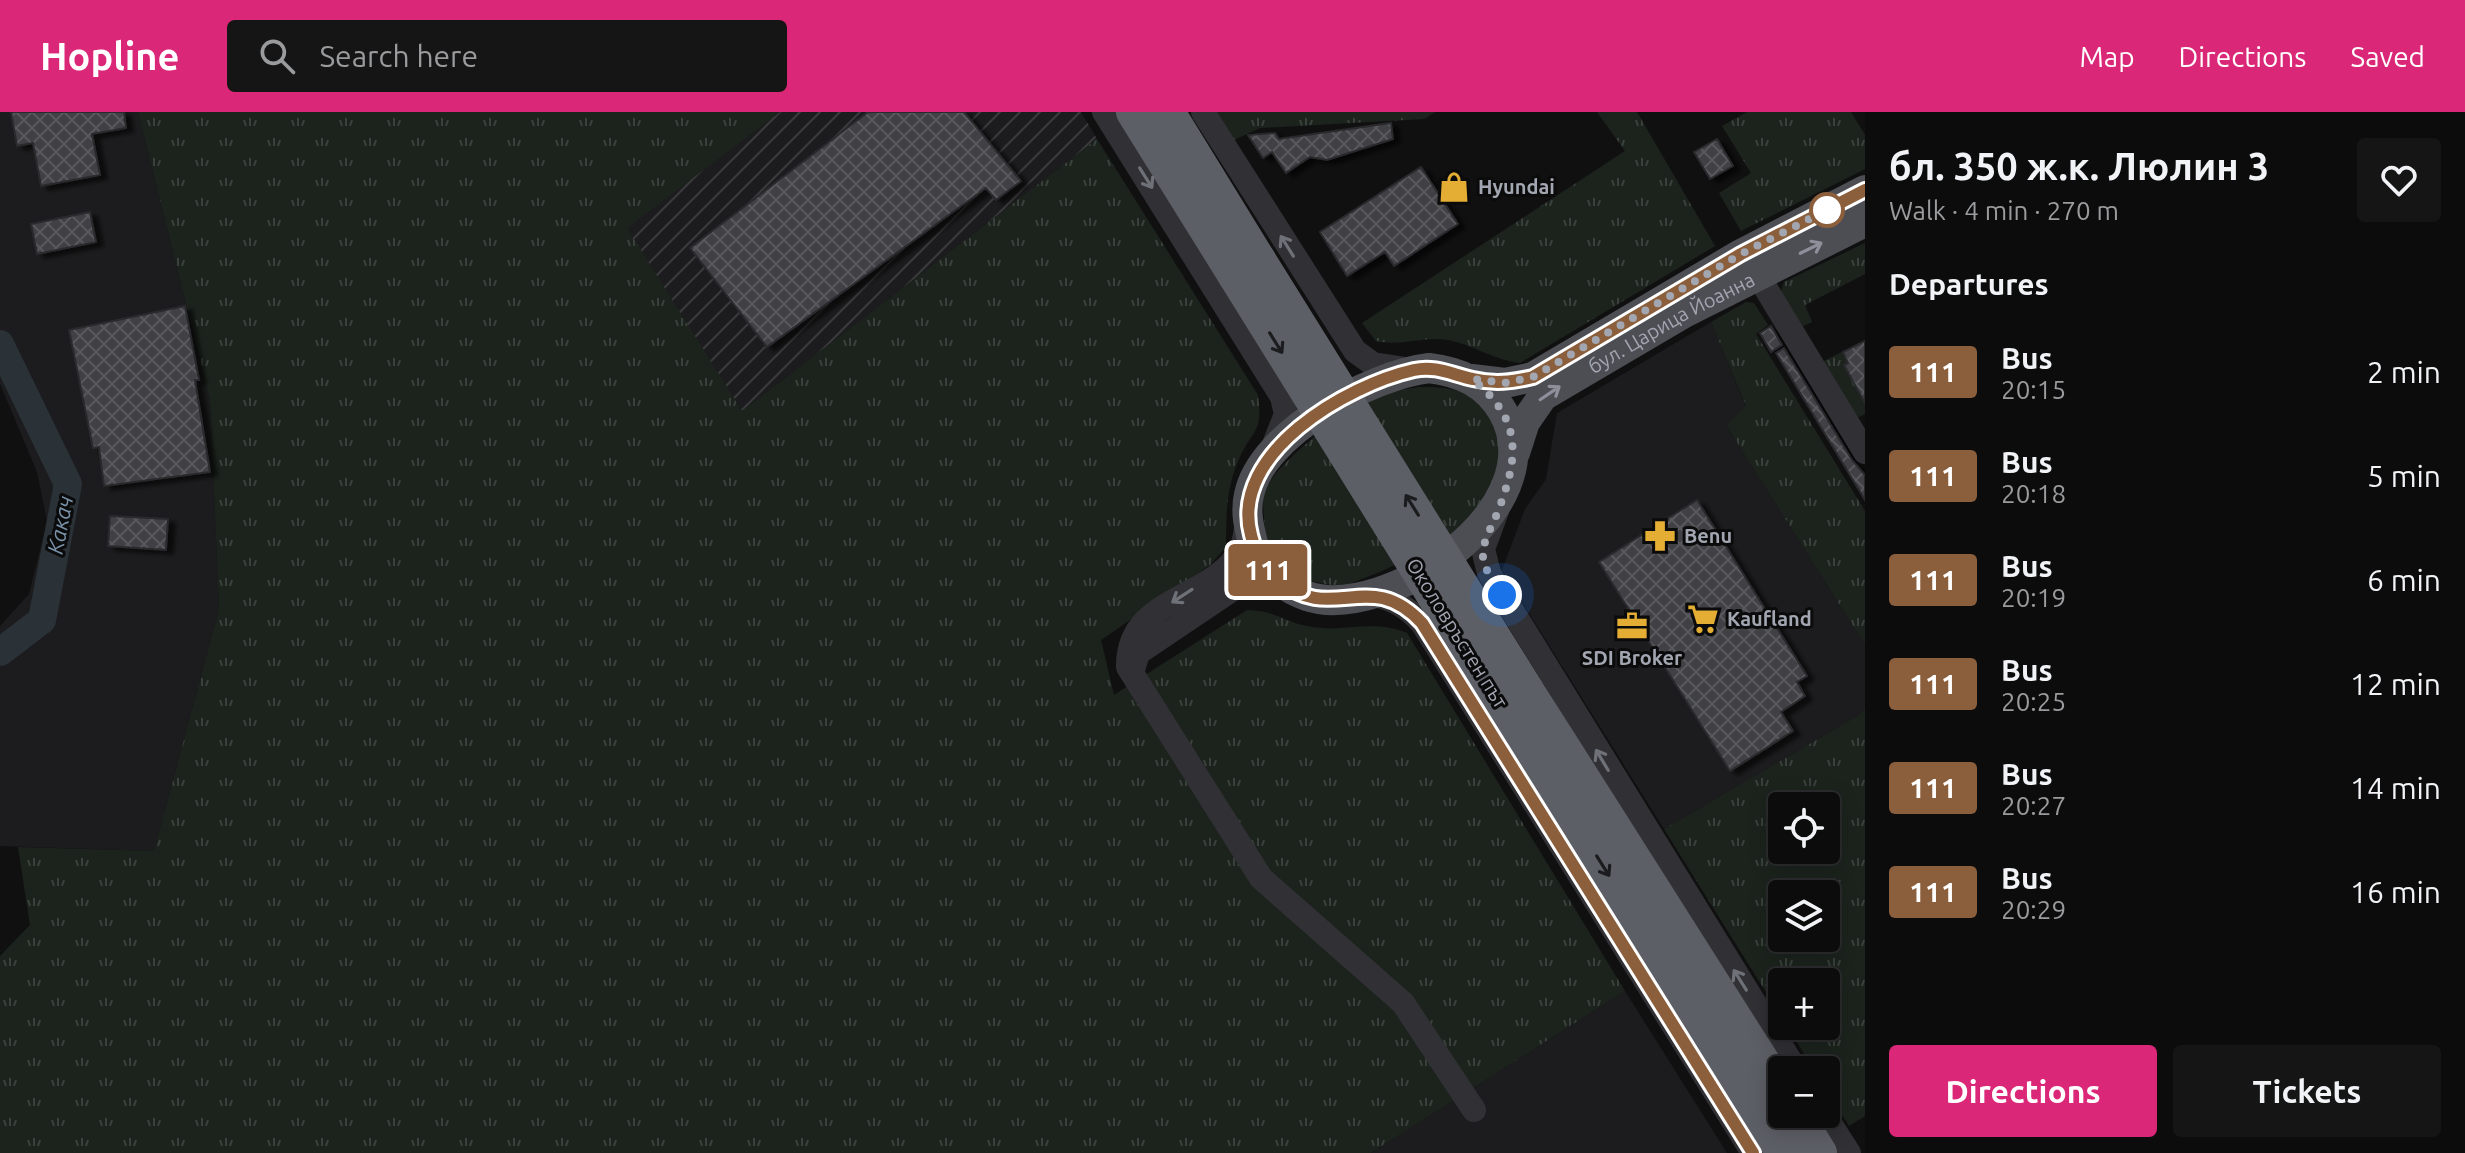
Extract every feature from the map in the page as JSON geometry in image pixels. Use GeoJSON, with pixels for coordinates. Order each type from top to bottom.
{"type":"FeatureCollection","features":[{"type":"Feature","properties":{"kind":"highway","name":"Околовръстен път"},"geometry":{"type":"LineString","coordinates":[[1133,112],[1247,268],[1514,698],[1783,1153]]}},
{"type":"Feature","properties":{"kind":"highway","name":"Околовръстен път"},"geometry":{"type":"LineString","coordinates":[[1168,112],[1247,268]]}},
{"type":"Feature","properties":{"kind":"highway","name":"Околовръстен път"},"geometry":{"type":"LineString","coordinates":[[1514,698],[1768,1071]]}},
{"type":"Feature","properties":{"kind":"highway"},"geometry":{"type":"LineString","coordinates":[[1805,1128],[1820,1153]]}},
{"type":"Feature","properties":{"kind":"main road","name":"бул. Царица Йоанна"},"geometry":{"type":"LineString","coordinates":[[1472,379],[1505,383],[1533,377],[1741,254],[1865,190]]}},
{"type":"Feature","properties":{"kind":"main road","name":"бул. Царица Йоанна"},"geometry":{"type":"LineString","coordinates":[[1513,459],[1525,422],[1543,396],[1757,274],[1865,222]]}},
{"type":"Feature","properties":{"kind":"main road"},"geometry":{"type":"LineString","coordinates":[[1415,370],[1451,371],[1472,379],[1489,392],[1509,424],[1513,459],[1502,501],[1477,531],[1456,549],[1370,594],[1328,600],[1310,597],[1279,581],[1254,549],[1247,521],[1249,494],[1260,467],[1321,412],[1357,391],[1415,370]]}},
{"type":"Feature","properties":{"kind":"street"},"geometry":{"type":"LineString","coordinates":[[1104,112],[1282,397],[1286,414],[1280,436],[1260,467]]}},
{"type":"Feature","properties":{"kind":"street"},"geometry":{"type":"LineString","coordinates":[[1203,112],[1355,351],[1373,364],[1415,370]]}},
{"type":"Feature","properties":{"kind":"street"},"geometry":{"type":"LineString","coordinates":[[1757,274],[1865,452]]}},
{"type":"Feature","properties":{"kind":"street"},"geometry":{"type":"LineString","coordinates":[[1502,501],[1483,549],[1489,573],[1787,1056]]}},
{"type":"Feature","properties":{"kind":"street"},"geometry":{"type":"LineString","coordinates":[[1247,521],[1242,548],[1231,565],[1151,616],[1134,632],[1128,649],[1131,675],[1261,878],[1403,1003],[1474,1110]]}},
{"type":"Feature","properties":{"kind":"street"},"geometry":{"type":"LineString","coordinates":[[1131,675],[1138,653],[1236,587],[1254,581],[1279,581]]}},
{"type":"Feature","properties":{"kind":"street","name":"Околовръстен път"},"geometry":{"type":"LineString","coordinates":[[1370,594],[1390,597],[1409,609],[1422,623],[1753,1153]]}},
{"type":"Feature","properties":{"kind":"street"},"geometry":{"type":"LineString","coordinates":[[1833,1128],[1849,1153]]}},
{"type":"Feature","properties":{"kind":"shaded area"},"geometry":{"type":"Polygon","coordinates":[[[0,112],[138,112],[210,400],[219,609],[154,851],[0,846],[0,626],[29,594],[47,521],[37,472],[0,384],[0,112]]]}},
{"type":"Feature","properties":{"kind":"shaded area"},"geometry":{"type":"Polygon","coordinates":[[[780,112],[1081,112],[1097,139],[742,411],[626,228],[780,112]]]}},
{"type":"Feature","properties":{"kind":"shaded area"},"geometry":{"type":"Polygon","coordinates":[[[1711,322],[1746,407],[1726,425],[1865,645],[1865,707],[1859,715],[1664,829],[1502,570],[1525,509],[1546,479],[1557,413],[1711,322]]]}},
{"type":"Feature","properties":{"kind":"shaded area"},"geometry":{"type":"Polygon","coordinates":[[[1625,991],[1727,1153],[1371,1153],[1625,991]]]}},
{"type":"Feature","properties":{"kind":"green space"},"geometry":{"type":"Polygon","coordinates":[[[138,112],[780,112],[627,228],[742,411],[1097,139],[1258,395],[1259,408],[1256,430],[1239,459],[1231,481],[1226,547],[1210,565],[1101,640],[1114,695],[1247,610],[1266,612],[1298,624],[1320,628],[1369,626],[1407,633],[1625,991],[1371,1153],[0,1153],[0,956],[30,925],[18,847],[154,851],[219,609],[210,400],[138,112]]]}},
{"type":"Feature","properties":{"kind":"green space"},"geometry":{"type":"Polygon","coordinates":[[[1217,112],[1435,112],[1424,119],[1260,128],[1234,140],[1217,112]]]}},
{"type":"Feature","properties":{"kind":"green space"},"geometry":{"type":"Polygon","coordinates":[[[1597,112],[1637,112],[1715,246],[1520,363],[1450,340],[1376,341],[1362,323],[1625,151],[1597,112]]]}},
{"type":"Feature","properties":{"kind":"green space"},"geometry":{"type":"Polygon","coordinates":[[[1747,112],[1851,112],[1865,135],[1865,169],[1741,231],[1719,193],[1751,173],[1722,126],[1747,112]]]}},
{"type":"Feature","properties":{"kind":"green space"},"geometry":{"type":"Polygon","coordinates":[[[1865,243],[1865,274],[1805,305],[1812,322],[1801,327],[1781,291],[1784,282],[1865,243]]]}},
{"type":"Feature","properties":{"kind":"green space"},"geometry":{"type":"Polygon","coordinates":[[[1746,302],[1754,303],[1768,325],[1756,334],[1865,511],[1865,645],[1726,425],[1746,406],[1711,322],[1746,302]]]}},
{"type":"Feature","properties":{"kind":"green space"},"geometry":{"type":"Polygon","coordinates":[[[1865,340],[1844,365],[1850,377],[1865,385],[1865,414],[1857,418],[1822,362],[1865,340]]]}},
{"type":"Feature","properties":{"kind":"green space"},"geometry":{"type":"Polygon","coordinates":[[[1419,387],[1445,388],[1477,400],[1495,427],[1499,444],[1496,478],[1480,509],[1437,543],[1400,563],[1349,584],[1320,583],[1286,570],[1267,544],[1263,496],[1271,481],[1298,451],[1334,422],[1383,394],[1419,387]]]}},
{"type":"Feature","properties":{"kind":"green space"},"geometry":{"type":"Polygon","coordinates":[[[1865,707],[1865,1116],[1849,1126],[1840,1112],[1840,1056],[1805,1056],[1796,1040],[1840,1040],[1840,968],[1768,968],[1768,996],[1664,829],[1859,715],[1865,707]]]}},
{"type":"Feature","properties":{"kind":"building"},"geometry":{"type":"Polygon","coordinates":[[[11,112],[124,112],[126,128],[92,134],[100,175],[41,186],[33,143],[17,146],[11,112]]]}},
{"type":"Feature","properties":{"kind":"building"},"geometry":{"type":"Polygon","coordinates":[[[868,112],[964,112],[1021,181],[996,200],[986,188],[767,347],[690,248],[868,112]]]}},
{"type":"Feature","properties":{"kind":"building"},"geometry":{"type":"Polygon","coordinates":[[[1391,123],[1393,139],[1327,160],[1310,157],[1286,173],[1272,152],[1263,158],[1248,135],[1275,133],[1279,139],[1391,123]]]}},
{"type":"Feature","properties":{"kind":"building"},"geometry":{"type":"Polygon","coordinates":[[[1717,139],[1733,166],[1710,179],[1694,152],[1717,139]]]}},
{"type":"Feature","properties":{"kind":"building"},"geometry":{"type":"Polygon","coordinates":[[[1421,167],[1458,224],[1394,266],[1385,252],[1347,276],[1320,232],[1421,167]]]}},
{"type":"Feature","properties":{"kind":"building"},"geometry":{"type":"Polygon","coordinates":[[[90,212],[96,242],[37,254],[31,224],[90,212]]]}},
{"type":"Feature","properties":{"kind":"building"},"geometry":{"type":"Polygon","coordinates":[[[185,306],[199,380],[195,380],[210,472],[104,486],[99,447],[93,448],[69,330],[185,306]]]}},
{"type":"Feature","properties":{"kind":"building"},"geometry":{"type":"Polygon","coordinates":[[[1771,326],[1782,345],[1771,352],[1760,333],[1771,326]]]}},
{"type":"Feature","properties":{"kind":"building"},"geometry":{"type":"Polygon","coordinates":[[[1865,341],[1865,403],[1844,365],[1848,363],[1843,352],[1865,341]]]}},
{"type":"Feature","properties":{"kind":"building"},"geometry":{"type":"Polygon","coordinates":[[[1784,348],[1852,460],[1865,475],[1865,500],[1776,353],[1784,348]]]}},
{"type":"Feature","properties":{"kind":"building","name":"Kaufland"},"geometry":{"type":"Polygon","coordinates":[[[1697,500],[1807,676],[1797,682],[1805,696],[1781,712],[1793,731],[1730,771],[1599,562],[1697,500]]]}},
{"type":"Feature","properties":{"kind":"building"},"geometry":{"type":"Polygon","coordinates":[[[110,516],[168,519],[166,550],[108,546],[110,516]]]}},
{"type":"Feature","properties":{"kind":"waterway","name":"Какач"},"geometry":{"type":"LineString","coordinates":[[0,344],[68,484],[42,620],[0,652]]}},
{"type":"Feature","properties":{"kind":"bus line","name":"111"},"geometry":{"type":"LineString","coordinates":[[1753,1153],[1422,623],[1409,609],[1390,597],[1370,594],[1328,600],[1294,591],[1279,581],[1265,567],[1254,549],[1247,521],[1249,494],[1260,467],[1283,443],[1305,423],[1357,391],[1389,378],[1429,368],[1451,371],[1472,379],[1505,383],[1533,377],[1741,254],[1865,190]]}},
{"type":"Feature","properties":{"kind":"place","name":"Hyundai"},"geometry":{"type":"Point","coordinates":[1454,187]}},
{"type":"Feature","properties":{"kind":"place","name":"Benu"},"geometry":{"type":"Point","coordinates":[1660,536]}},
{"type":"Feature","properties":{"kind":"place","name":"Kaufland"},"geometry":{"type":"Point","coordinates":[1703,619]}},
{"type":"Feature","properties":{"kind":"place","name":"SDI Broker"},"geometry":{"type":"Point","coordinates":[1632,626]}},
{"type":"Feature","properties":{"kind":"route"},"geometry":{"type":"LineString","coordinates":[[1502,595],[1485,565],[1483,549],[1510,480],[1513,439],[1500,408],[1489,392],[1472,379],[1505,383],[1533,377],[1741,254],[1827,210]]}}]}
